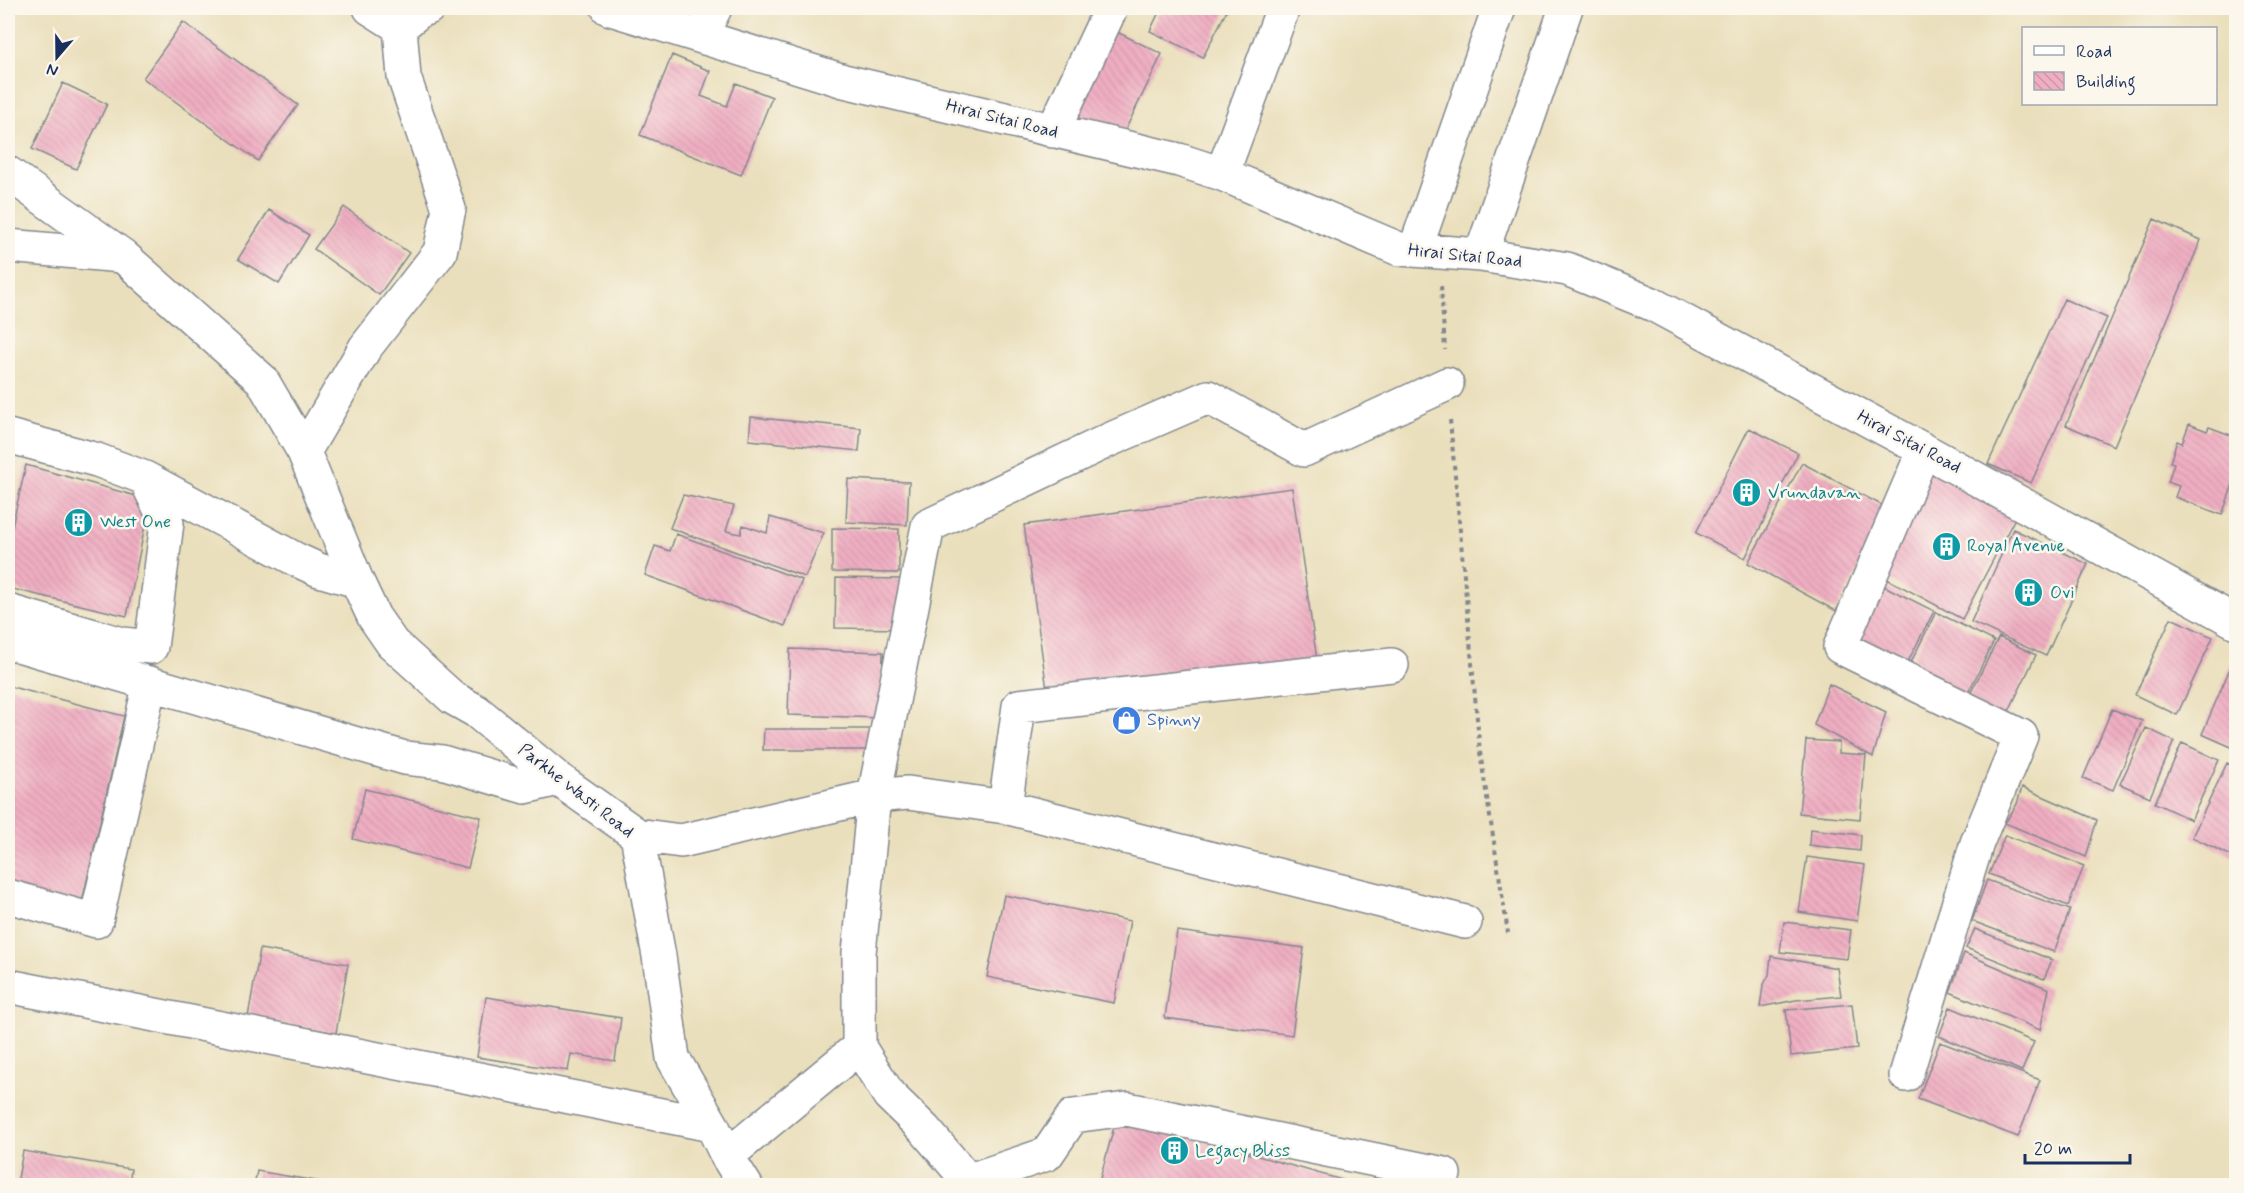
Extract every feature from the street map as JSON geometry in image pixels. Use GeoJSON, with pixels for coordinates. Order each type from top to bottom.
{"type":"FeatureCollection","features":[{"type":"Feature","properties":{"kind":"street"},"geometry":{"type":"LineString","coordinates":[[304,452],[365,348],[440,252],[449,209],[404,77],[416,15],[370,8]]}},
{"type":"Feature","properties":{"kind":"street","name":"Hirai Sitai Road"},"geometry":{"type":"LineString","coordinates":[[608,8],[708,22],[844,81],[1179,160],[1222,174],[1399,249],[1481,255],[1567,269],[1652,304],[1924,450],[2236,622]]}},
{"type":"Feature","properties":{"kind":"street"},"geometry":{"type":"LineString","coordinates":[[1053,131],[1111,8]]}},
{"type":"Feature","properties":{"kind":"street"},"geometry":{"type":"LineString","coordinates":[[1222,174],[1283,8]]}},
{"type":"Feature","properties":{"kind":"street"},"geometry":{"type":"LineString","coordinates":[[1427,251],[1499,8]]}},
{"type":"Feature","properties":{"kind":"street"},"geometry":{"type":"LineString","coordinates":[[1481,255],[1566,8]]}},
{"type":"Feature","properties":{"kind":"street","name":"Parkhe Wasti Road"},"geometry":{"type":"LineString","coordinates":[[8,173],[123,256],[262,380],[304,452],[357,581],[374,617],[392,643],[453,698],[476,711],[558,779],[638,835],[659,956],[673,1058],[712,1125],[727,1156],[746,1185]]}},
{"type":"Feature","properties":{"kind":"street"},"geometry":{"type":"LineString","coordinates":[[8,246],[123,256]]}},
{"type":"Feature","properties":{"kind":"street"},"geometry":{"type":"LineString","coordinates":[[1444,1174],[1127,1109],[1073,1116],[1047,1154],[972,1183],[889,1095],[859,1047],[859,953],[874,796],[928,526],[1108,440],[1208,397],[1304,450],[1447,384]]}},
{"type":"Feature","properties":{"kind":"street"},"geometry":{"type":"LineString","coordinates":[[8,436],[97,460],[145,478],[297,560],[319,570],[357,581]]}},
{"type":"Feature","properties":{"kind":"street"},"geometry":{"type":"LineString","coordinates":[[1906,1075],[1977,843],[2021,736],[1840,647],[1924,450]]}},
{"type":"Feature","properties":{"kind":"street"},"geometry":{"type":"LineString","coordinates":[[8,611],[122,644],[152,647],[167,523],[145,478]]}},
{"type":"Feature","properties":{"kind":"street"},"geometry":{"type":"LineString","coordinates":[[8,642],[405,758],[442,762],[525,788],[558,779]]}},
{"type":"Feature","properties":{"kind":"street"},"geometry":{"type":"LineString","coordinates":[[1005,807],[1019,706],[1392,665]]}},
{"type":"Feature","properties":{"kind":"street"},"geometry":{"type":"LineString","coordinates":[[8,896],[96,921],[150,683]]}},
{"type":"Feature","properties":{"kind":"street"},"geometry":{"type":"LineString","coordinates":[[638,835],[681,841],[874,796],[908,793],[1005,807],[1465,922]]}},
{"type":"Feature","properties":{"kind":"street"},"geometry":{"type":"LineString","coordinates":[[8,986],[712,1125]]}},
{"type":"Feature","properties":{"kind":"street"},"geometry":{"type":"LineString","coordinates":[[727,1156],[859,1047]]}},
{"type":"Feature","properties":{"kind":"path"},"geometry":{"type":"LineString","coordinates":[[1427,251],[1447,384],[1480,752],[1508,933]]}},
{"type":"Feature","properties":{"kind":"building"},"geometry":{"type":"Polygon","coordinates":[[[1161,8],[1228,8],[1203,57],[1150,31],[1161,8]]]}},
{"type":"Feature","properties":{"kind":"building"},"geometry":{"type":"Polygon","coordinates":[[[183,22],[298,105],[258,161],[143,78],[183,22]]]}},
{"type":"Feature","properties":{"kind":"building"},"geometry":{"type":"Polygon","coordinates":[[[1113,30],[1162,54],[1121,139],[1072,115],[1113,30]]]}},
{"type":"Feature","properties":{"kind":"building"},"geometry":{"type":"Polygon","coordinates":[[[672,55],[710,71],[701,96],[727,106],[736,83],[772,97],[741,175],[640,135],[672,55]]]}},
{"type":"Feature","properties":{"kind":"building"},"geometry":{"type":"Polygon","coordinates":[[[63,83],[107,104],[76,169],[32,149],[63,83]]]}},
{"type":"Feature","properties":{"kind":"building"},"geometry":{"type":"Polygon","coordinates":[[[344,207],[409,253],[379,295],[314,249],[344,207]]]}},
{"type":"Feature","properties":{"kind":"building"},"geometry":{"type":"Polygon","coordinates":[[[269,210],[309,235],[279,284],[238,259],[269,210]]]}},
{"type":"Feature","properties":{"kind":"building"},"geometry":{"type":"Polygon","coordinates":[[[2154,219],[2201,240],[2114,446],[2066,425],[2154,219]]]}},
{"type":"Feature","properties":{"kind":"building"},"geometry":{"type":"Polygon","coordinates":[[[2064,299],[2107,318],[2031,483],[1988,464],[2064,299]]]}},
{"type":"Feature","properties":{"kind":"building"},"geometry":{"type":"Polygon","coordinates":[[[751,417],[861,428],[859,451],[749,440],[751,417]]]}},
{"type":"Feature","properties":{"kind":"building"},"geometry":{"type":"Polygon","coordinates":[[[2189,424],[2207,431],[2209,427],[2236,437],[2236,476],[2222,515],[2175,497],[2179,486],[2168,482],[2174,463],[2170,462],[2177,441],[2182,443],[2189,424]]]}},
{"type":"Feature","properties":{"kind":"building","name":"Vrundavan"},"geometry":{"type":"Polygon","coordinates":[[[1749,428],[1798,453],[1745,558],[1696,533],[1749,428]]]}},
{"type":"Feature","properties":{"kind":"building"},"geometry":{"type":"Polygon","coordinates":[[[1802,463],[1891,510],[1836,611],[1748,563],[1802,463]]]}},
{"type":"Feature","properties":{"kind":"building","name":"West One"},"geometry":{"type":"Polygon","coordinates":[[[26,465],[150,500],[127,616],[8,588],[8,544],[26,465]]]}},
{"type":"Feature","properties":{"kind":"building","name":"Royal Avenue"},"geometry":{"type":"Polygon","coordinates":[[[1929,472],[2015,518],[1962,619],[1876,573],[1929,472]]]}},
{"type":"Feature","properties":{"kind":"building"},"geometry":{"type":"Polygon","coordinates":[[[848,479],[909,482],[907,525],[846,522],[848,479]]]}},
{"type":"Feature","properties":{"kind":"building"},"geometry":{"type":"Polygon","coordinates":[[[1292,488],[1317,660],[1048,697],[1024,525],[1292,488]]]}},
{"type":"Feature","properties":{"kind":"building"},"geometry":{"type":"Polygon","coordinates":[[[683,495],[734,506],[726,531],[741,534],[743,525],[767,533],[770,517],[824,533],[805,577],[670,528],[683,495]]]}},
{"type":"Feature","properties":{"kind":"building"},"geometry":{"type":"Polygon","coordinates":[[[832,528],[899,529],[899,573],[832,572],[832,528]]]}},
{"type":"Feature","properties":{"kind":"building","name":"Ovi"},"geometry":{"type":"Polygon","coordinates":[[[2013,529],[2088,564],[2046,656],[1971,622],[2013,529]]]}},
{"type":"Feature","properties":{"kind":"building"},"geometry":{"type":"Polygon","coordinates":[[[676,534],[802,580],[785,626],[645,575],[655,546],[670,551],[676,534]]]}},
{"type":"Feature","properties":{"kind":"building"},"geometry":{"type":"Polygon","coordinates":[[[836,578],[903,579],[903,629],[835,628],[836,578]]]}},
{"type":"Feature","properties":{"kind":"building"},"geometry":{"type":"Polygon","coordinates":[[[1876,582],[1934,611],[1904,669],[1846,640],[1876,582]]]}},
{"type":"Feature","properties":{"kind":"building"},"geometry":{"type":"Polygon","coordinates":[[[1936,612],[1994,641],[1965,699],[1907,670],[1936,612]]]}},
{"type":"Feature","properties":{"kind":"building"},"geometry":{"type":"Polygon","coordinates":[[[2171,618],[2213,637],[2177,715],[2135,695],[2171,618]]]}},
{"type":"Feature","properties":{"kind":"building"},"geometry":{"type":"Polygon","coordinates":[[[1999,637],[2036,655],[2004,721],[1966,702],[1999,637]]]}},
{"type":"Feature","properties":{"kind":"building"},"geometry":{"type":"Polygon","coordinates":[[[790,649],[883,652],[882,718],[788,715],[790,649]]]}},
{"type":"Feature","properties":{"kind":"building"},"geometry":{"type":"Polygon","coordinates":[[[2234,659],[2236,661],[2236,749],[2202,734],[2234,659]]]}},
{"type":"Feature","properties":{"kind":"building"},"geometry":{"type":"Polygon","coordinates":[[[1829,684],[1886,712],[1873,757],[1814,725],[1829,684]]]}},
{"type":"Feature","properties":{"kind":"building"},"geometry":{"type":"Polygon","coordinates":[[[8,686],[124,716],[80,911],[8,895],[8,686]]]}},
{"type":"Feature","properties":{"kind":"building"},"geometry":{"type":"Polygon","coordinates":[[[2112,709],[2142,721],[2113,790],[2083,778],[2112,709]]]}},
{"type":"Feature","properties":{"kind":"building"},"geometry":{"type":"Polygon","coordinates":[[[2146,728],[2174,741],[2150,797],[2120,784],[2146,728]]]}},
{"type":"Feature","properties":{"kind":"building"},"geometry":{"type":"Polygon","coordinates":[[[764,729],[881,729],[881,750],[763,750],[764,729]]]}},
{"type":"Feature","properties":{"kind":"building"},"geometry":{"type":"Polygon","coordinates":[[[1806,740],[1839,742],[1839,753],[1866,755],[1860,819],[1799,813],[1806,740]]]}},
{"type":"Feature","properties":{"kind":"building"},"geometry":{"type":"Polygon","coordinates":[[[2182,743],[2219,760],[2191,820],[2155,803],[2182,743]]]}},
{"type":"Feature","properties":{"kind":"building"},"geometry":{"type":"Polygon","coordinates":[[[2227,763],[2236,768],[2236,858],[2192,837],[2227,763]]]}},
{"type":"Feature","properties":{"kind":"building"},"geometry":{"type":"Polygon","coordinates":[[[2022,787],[2097,820],[2086,857],[2005,823],[2017,804],[2022,787]]]}},
{"type":"Feature","properties":{"kind":"building"},"geometry":{"type":"Polygon","coordinates":[[[365,789],[481,817],[468,868],[353,839],[365,789]]]}},
{"type":"Feature","properties":{"kind":"building"},"geometry":{"type":"Polygon","coordinates":[[[1810,829],[1861,835],[1860,851],[1809,845],[1810,829]]]}},
{"type":"Feature","properties":{"kind":"building"},"geometry":{"type":"Polygon","coordinates":[[[2005,835],[2084,866],[2068,906],[1989,874],[2005,835]]]}},
{"type":"Feature","properties":{"kind":"building"},"geometry":{"type":"Polygon","coordinates":[[[1807,857],[1865,865],[1857,921],[1799,912],[1807,857]]]}},
{"type":"Feature","properties":{"kind":"building"},"geometry":{"type":"Polygon","coordinates":[[[1987,880],[2070,910],[2054,952],[1972,921],[1987,880]]]}},
{"type":"Feature","properties":{"kind":"building"},"geometry":{"type":"Polygon","coordinates":[[[1004,895],[1130,921],[1114,1003],[987,977],[1004,895]]]}},
{"type":"Feature","properties":{"kind":"building"},"geometry":{"type":"Polygon","coordinates":[[[1784,922],[1851,930],[1847,959],[1780,952],[1784,922]]]}},
{"type":"Feature","properties":{"kind":"building"},"geometry":{"type":"Polygon","coordinates":[[[1975,929],[2052,960],[2044,979],[1966,948],[1975,929]]]}},
{"type":"Feature","properties":{"kind":"building"},"geometry":{"type":"Polygon","coordinates":[[[1177,931],[1304,948],[1292,1035],[1165,1018],[1177,931]]]}},
{"type":"Feature","properties":{"kind":"building"},"geometry":{"type":"Polygon","coordinates":[[[260,949],[348,964],[336,1033],[248,1017],[260,949]]]}},
{"type":"Feature","properties":{"kind":"building"},"geometry":{"type":"Polygon","coordinates":[[[1964,953],[2049,989],[2040,1030],[1950,992],[1964,953]]]}},
{"type":"Feature","properties":{"kind":"building"},"geometry":{"type":"Polygon","coordinates":[[[1771,956],[1837,968],[1841,996],[1796,1000],[1760,1007],[1763,986],[1769,975],[1771,956]]]}},
{"type":"Feature","properties":{"kind":"building"},"geometry":{"type":"Polygon","coordinates":[[[486,997],[621,1018],[615,1061],[571,1054],[568,1071],[477,1057],[486,997]]]}},
{"type":"Feature","properties":{"kind":"building"},"geometry":{"type":"Polygon","coordinates":[[[1852,1004],[1857,1049],[1791,1056],[1786,1010],[1852,1004]]]}},
{"type":"Feature","properties":{"kind":"building"},"geometry":{"type":"Polygon","coordinates":[[[1950,1007],[2034,1042],[2022,1071],[1939,1036],[1950,1007]]]}},
{"type":"Feature","properties":{"kind":"building"},"geometry":{"type":"Polygon","coordinates":[[[1940,1042],[2040,1080],[2018,1137],[1918,1099],[1940,1042]]]}},
{"type":"Feature","properties":{"kind":"building","name":"Legacy Bliss"},"geometry":{"type":"Polygon","coordinates":[[[1117,1116],[1360,1185],[1360,1186],[1098,1186],[1117,1116]]]}},
{"type":"Feature","properties":{"kind":"building"},"geometry":{"type":"Polygon","coordinates":[[[23,1151],[131,1169],[129,1186],[17,1184],[23,1151]]]}},
{"type":"Feature","properties":{"kind":"building"},"geometry":{"type":"Polygon","coordinates":[[[257,1171],[333,1184],[333,1186],[254,1186],[257,1171]]]}},
{"type":"Feature","properties":{"kind":"place","name":"Vrundavan"},"geometry":{"type":"Point","coordinates":[1747,493]}},
{"type":"Feature","properties":{"kind":"place","name":"West One"},"geometry":{"type":"Point","coordinates":[79,522]}},
{"type":"Feature","properties":{"kind":"place","name":"Royal Avenue"},"geometry":{"type":"Point","coordinates":[1946,546]}},
{"type":"Feature","properties":{"kind":"place","name":"Ovi"},"geometry":{"type":"Point","coordinates":[2029,593]}},
{"type":"Feature","properties":{"kind":"place","name":"Spinny"},"geometry":{"type":"Point","coordinates":[1126,720]}},
{"type":"Feature","properties":{"kind":"place","name":"Legacy Bliss"},"geometry":{"type":"Point","coordinates":[1174,1151]}}]}
